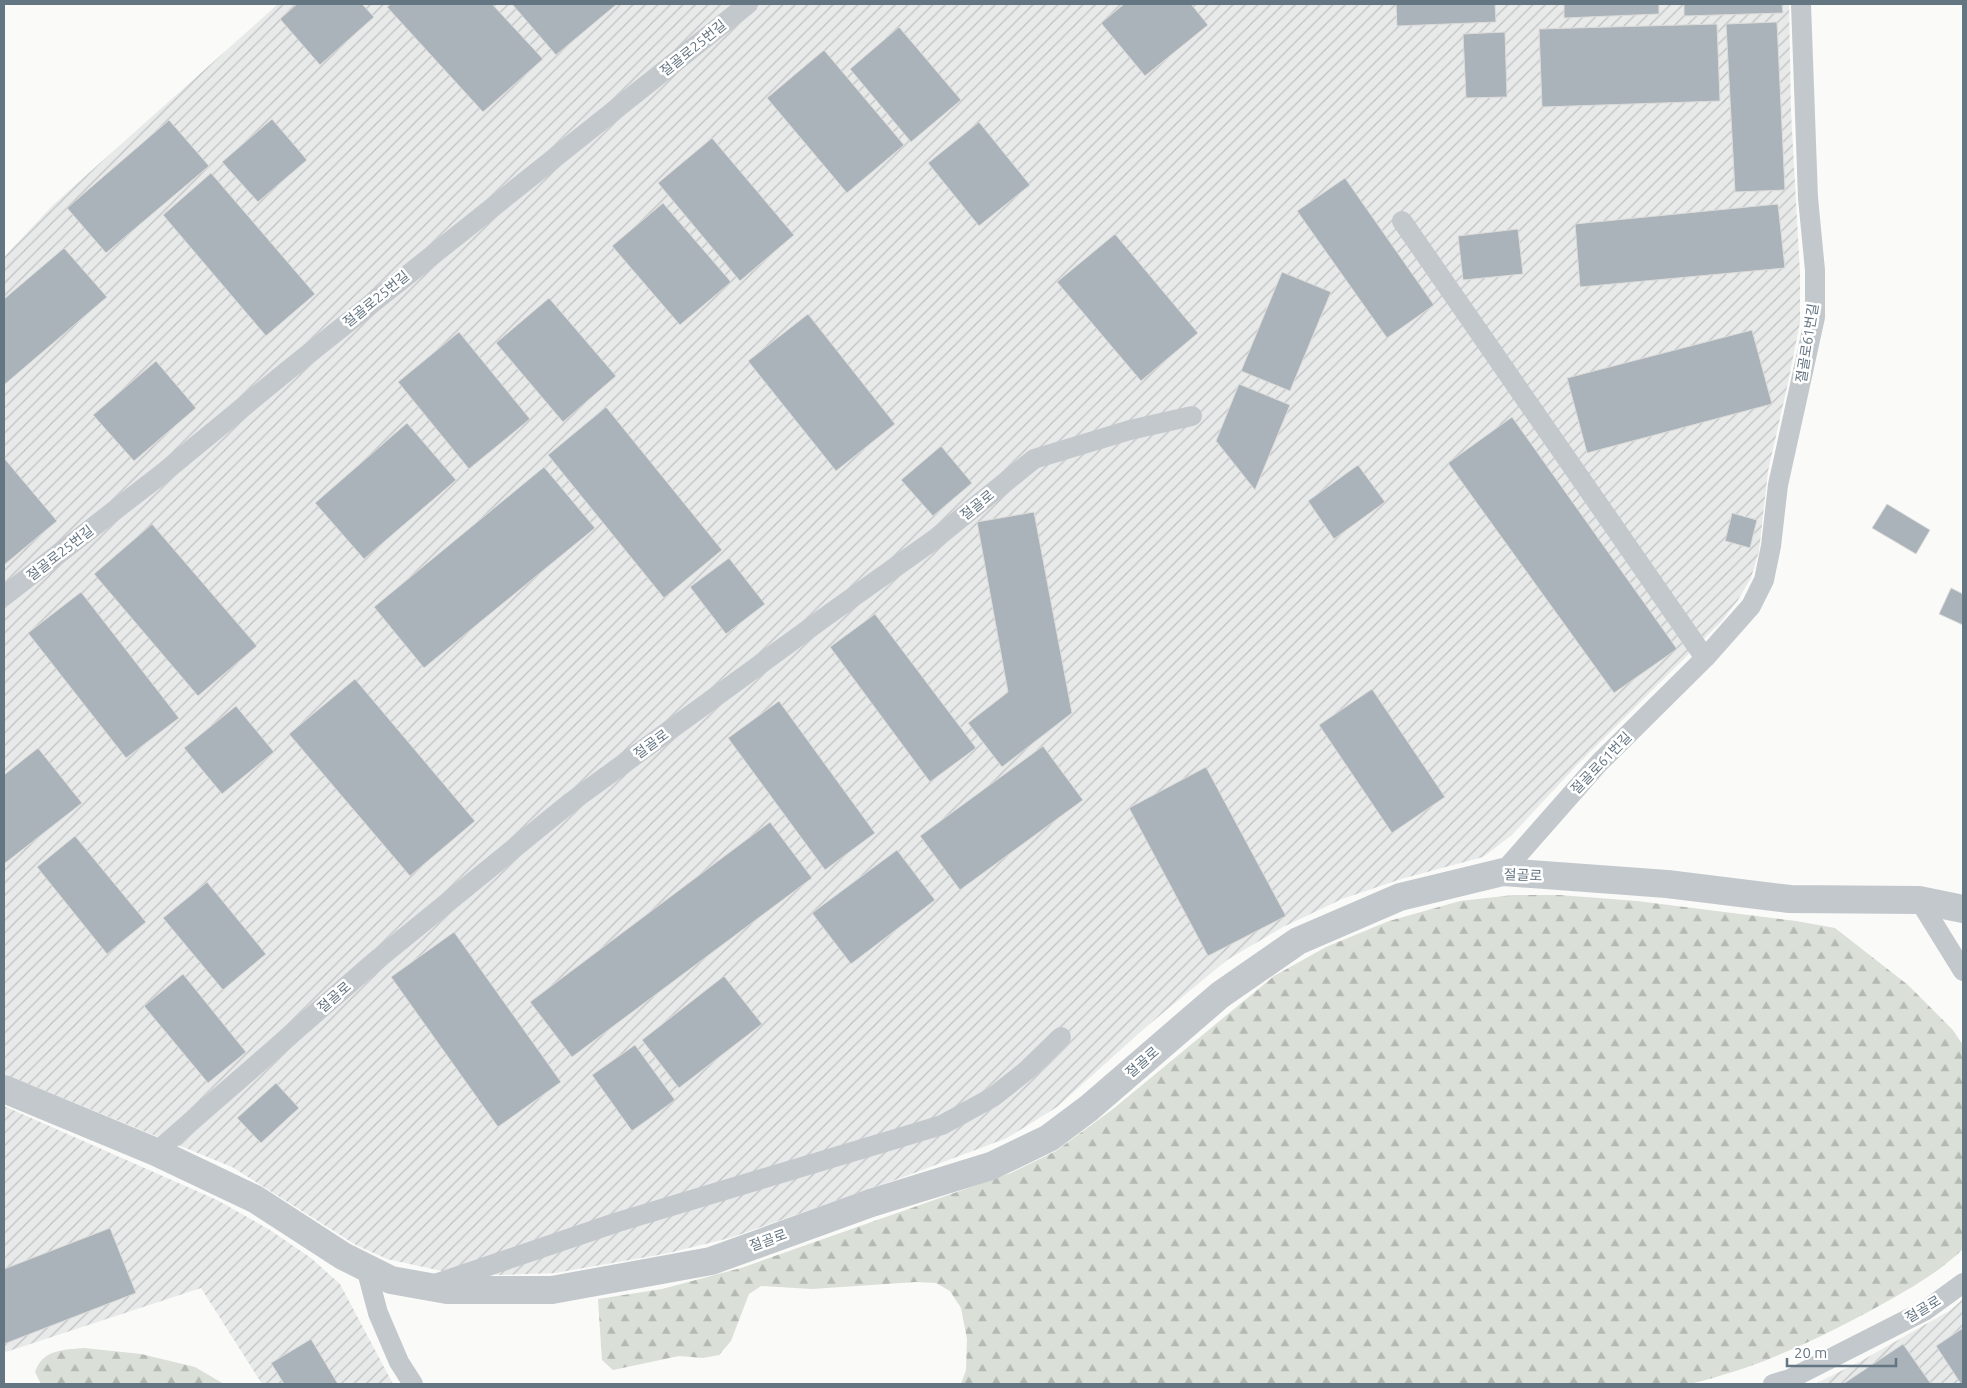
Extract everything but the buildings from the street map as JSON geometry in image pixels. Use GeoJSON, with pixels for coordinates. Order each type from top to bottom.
{"type":"FeatureCollection","features":[{"type":"Feature","properties":{"kind":"street","name":"절골로"},"geometry":{"type":"LineString","coordinates":[[4,1089],[156,1152],[255,1199],[343,1256],[391,1280],[447,1290],[552,1290],[711,1261],[871,1203],[991,1166],[1050,1138],[1089,1108],[1220,995],[1298,941],[1400,897],[1503,872],[1667,884],[1790,899],[1918,900],[1963,909]]}},
{"type":"Feature","properties":{"kind":"lane","name":"절골로25번길"},"geometry":{"type":"LineString","coordinates":[[4,596],[163,473],[355,316],[748,4]]}},
{"type":"Feature","properties":{"kind":"lane","name":"절골로61번길"},"geometry":{"type":"LineString","coordinates":[[1503,872],[1599,763],[1706,658],[1751,606],[1764,580],[1771,546],[1778,485],[1814,317],[1815,270],[1808,198],[1801,4]]}},
{"type":"Feature","properties":{"kind":"lane"},"geometry":{"type":"LineString","coordinates":[[1402,221],[1706,658]]}},
{"type":"Feature","properties":{"kind":"lane","name":"절골로"},"geometry":{"type":"LineString","coordinates":[[156,1152],[373,963],[571,802],[935,539],[1034,458],[1130,430],[1192,416]]}},
{"type":"Feature","properties":{"kind":"lane"},"geometry":{"type":"LineString","coordinates":[[1918,900],[1963,971]]}},
{"type":"Feature","properties":{"kind":"lane"},"geometry":{"type":"LineString","coordinates":[[428,1286],[618,1222],[942,1124],[993,1097],[1027,1070],[1061,1037]]}},
{"type":"Feature","properties":{"kind":"lane"},"geometry":{"type":"LineString","coordinates":[[366,1268],[378,1314],[399,1362],[413,1384]]}},
{"type":"Feature","properties":{"kind":"lane","name":"절골로"},"geometry":{"type":"LineString","coordinates":[[1773,1384],[1790,1379],[1926,1310],[1963,1283]]}},
{"type":"Feature","properties":{"kind":"shaded area"},"geometry":{"type":"Polygon","coordinates":[[[278,4],[1789,4],[1791,112],[1800,273],[1800,322],[1768,471],[1759,551],[1751,578],[1738,600],[1722,621],[1577,765],[1512,835],[1483,857],[1401,879],[1342,899],[1283,927],[1227,960],[1146,1027],[1057,1107],[1007,1138],[909,1175],[730,1238],[664,1254],[555,1273],[504,1275],[451,1273],[387,1259],[356,1245],[232,1167],[4,1074],[4,257],[54,204],[278,4]]]}},
{"type":"Feature","properties":{"kind":"shaded area"},"geometry":{"type":"Polygon","coordinates":[[[4,1106],[217,1200],[270,1230],[311,1258],[340,1284],[393,1384],[262,1384],[201,1288],[6,1352],[4,1350],[4,1106]]]}},
{"type":"Feature","properties":{"kind":"shaded area"},"geometry":{"type":"Polygon","coordinates":[[[1963,1299],[1963,1384],[1815,1384],[1861,1361],[1949,1311],[1963,1299]]]}},
{"type":"Feature","properties":{"kind":"green space"},"geometry":{"type":"Polygon","coordinates":[[[1513,895],[1559,895],[1637,901],[1796,921],[1835,928],[1908,985],[1952,1029],[1963,1045],[1963,1249],[1918,1284],[1825,1334],[1759,1363],[1689,1384],[961,1384],[966,1370],[967,1339],[961,1308],[950,1291],[936,1283],[916,1282],[812,1289],[761,1286],[749,1294],[731,1341],[719,1355],[703,1358],[679,1356],[613,1370],[602,1360],[598,1299],[662,1289],[741,1268],[1011,1173],[1056,1151],[1113,1109],[1274,976],[1326,947],[1389,921],[1460,901],[1513,895]]]}},
{"type":"Feature","properties":{"kind":"green space"},"geometry":{"type":"Polygon","coordinates":[[[84,1348],[141,1354],[195,1367],[224,1384],[41,1384],[35,1372],[43,1359],[55,1352],[84,1348]]]}}]}
